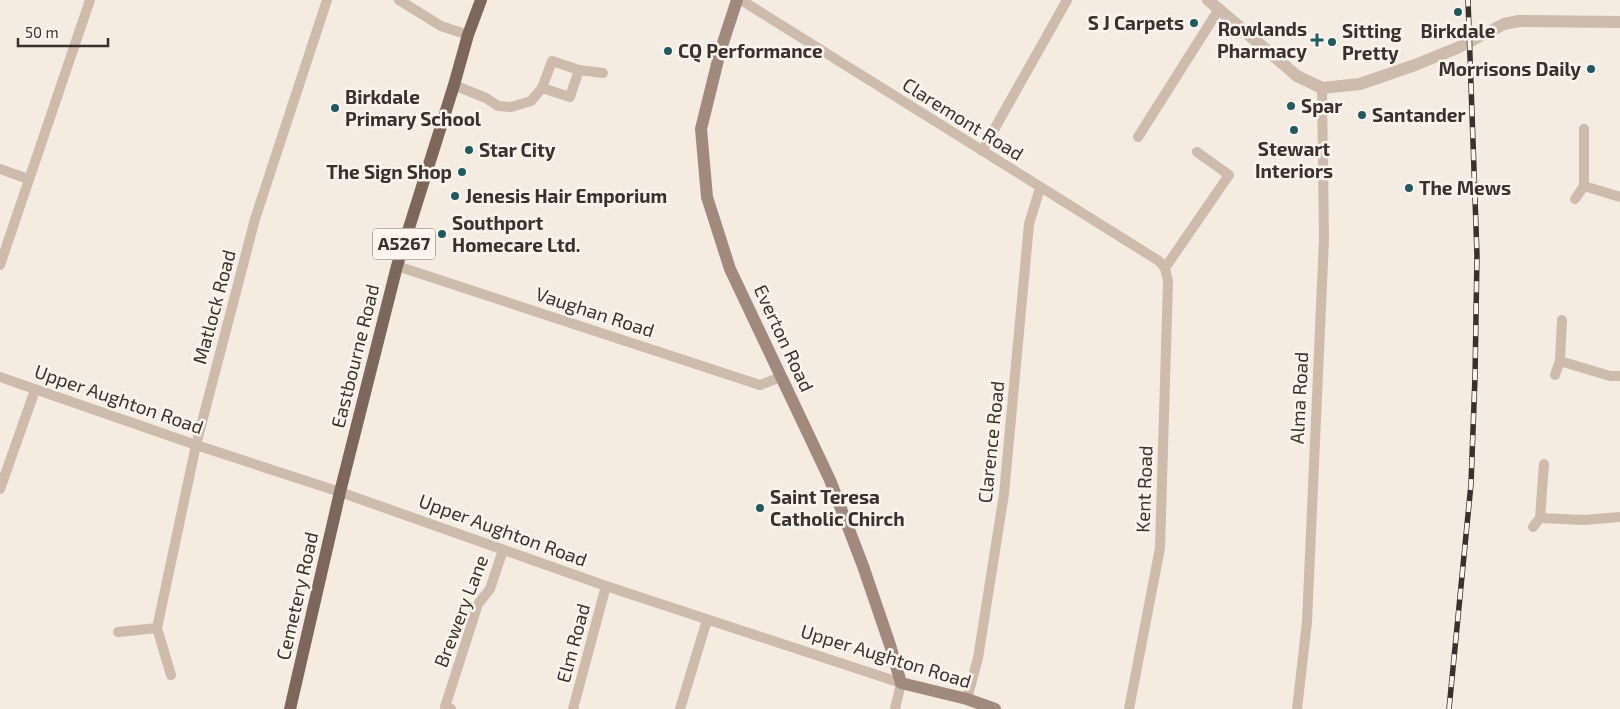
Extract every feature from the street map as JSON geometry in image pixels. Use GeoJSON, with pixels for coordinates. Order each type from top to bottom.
{"type":"FeatureCollection","features":[{"type":"Feature","properties":{"kind":"main road","name":"Eastbourne Road"},"geometry":{"type":"LineString","coordinates":[[340,492],[397,266],[454,86],[468,35],[481,0]]}},
{"type":"Feature","properties":{"kind":"main road","name":"Everton Road"},"geometry":{"type":"LineString","coordinates":[[739,0],[720,52],[701,129],[707,197],[730,268],[830,480],[866,575],[901,683]]}},
{"type":"Feature","properties":{"kind":"main road","name":"Cemetery Road"},"geometry":{"type":"LineString","coordinates":[[290,709],[340,492]]}},
{"type":"Feature","properties":{"kind":"main road","name":"Upper Aughton Road"},"geometry":{"type":"LineString","coordinates":[[901,683],[967,699],[996,709]]}},
{"type":"Feature","properties":{"kind":"street"},"geometry":{"type":"LineString","coordinates":[[0,265],[90,0]]}},
{"type":"Feature","properties":{"kind":"street","name":"Matlock Road"},"geometry":{"type":"LineString","coordinates":[[157,628],[196,445],[255,219],[326,0]]}},
{"type":"Feature","properties":{"kind":"street"},"geometry":{"type":"LineString","coordinates":[[399,0],[441,26],[468,35]]}},
{"type":"Feature","properties":{"kind":"street","name":"Claremont Road"},"geometry":{"type":"LineString","coordinates":[[739,0],[1159,261],[1165,268]]}},
{"type":"Feature","properties":{"kind":"street"},"geometry":{"type":"LineString","coordinates":[[982,151],[1067,0]]}},
{"type":"Feature","properties":{"kind":"street"},"geometry":{"type":"LineString","coordinates":[[1208,0],[1297,76],[1322,88],[1360,84],[1415,66],[1457,48],[1504,24],[1519,21],[1620,22]]}},
{"type":"Feature","properties":{"kind":"street"},"geometry":{"type":"LineString","coordinates":[[1138,137],[1219,9]]}},
{"type":"Feature","properties":{"kind":"street"},"geometry":{"type":"LineString","coordinates":[[454,86],[486,98],[498,106],[511,107],[531,101],[542,88],[552,61],[579,70],[603,73]]}},
{"type":"Feature","properties":{"kind":"street"},"geometry":{"type":"LineString","coordinates":[[542,88],[570,97],[579,70]]}},
{"type":"Feature","properties":{"kind":"street","name":"Alma Road"},"geometry":{"type":"LineString","coordinates":[[1297,709],[1307,622],[1324,239],[1322,88]]}},
{"type":"Feature","properties":{"kind":"street"},"geometry":{"type":"LineString","coordinates":[[1575,199],[1584,186],[1584,130]]}},
{"type":"Feature","properties":{"kind":"street"},"geometry":{"type":"LineString","coordinates":[[1165,268],[1229,175],[1197,152]]}},
{"type":"Feature","properties":{"kind":"street"},"geometry":{"type":"LineString","coordinates":[[0,169],[28,179]]}},
{"type":"Feature","properties":{"kind":"street"},"geometry":{"type":"LineString","coordinates":[[1584,186],[1620,197]]}},
{"type":"Feature","properties":{"kind":"street","name":"Clarence Road"},"geometry":{"type":"LineString","coordinates":[[967,699],[978,658],[1004,494],[1030,224],[1040,188]]}},
{"type":"Feature","properties":{"kind":"street","name":"Vaughan Road"},"geometry":{"type":"LineString","coordinates":[[397,266],[760,385],[781,377]]}},
{"type":"Feature","properties":{"kind":"street","name":"Kent Road"},"geometry":{"type":"LineString","coordinates":[[1129,709],[1160,548],[1168,281],[1165,268]]}},
{"type":"Feature","properties":{"kind":"street"},"geometry":{"type":"LineString","coordinates":[[1555,375],[1560,361],[1562,320]]}},
{"type":"Feature","properties":{"kind":"street"},"geometry":{"type":"LineString","coordinates":[[1560,361],[1610,376],[1620,376]]}},
{"type":"Feature","properties":{"kind":"street","name":"Upper Aughton Road"},"geometry":{"type":"LineString","coordinates":[[0,377],[196,445],[340,492],[606,586],[901,683]]}},
{"type":"Feature","properties":{"kind":"street"},"geometry":{"type":"LineString","coordinates":[[0,489],[35,390]]}},
{"type":"Feature","properties":{"kind":"street"},"geometry":{"type":"LineString","coordinates":[[1533,527],[1540,518],[1544,464]]}},
{"type":"Feature","properties":{"kind":"street"},"geometry":{"type":"LineString","coordinates":[[1540,518],[1584,520],[1620,517]]}},
{"type":"Feature","properties":{"kind":"street","name":"Brewery Lane"},"geometry":{"type":"LineString","coordinates":[[451,709],[445,707],[478,604],[490,588],[503,550]]}},
{"type":"Feature","properties":{"kind":"street","name":"Elm Road"},"geometry":{"type":"LineString","coordinates":[[574,709],[606,586]]}},
{"type":"Feature","properties":{"kind":"street"},"geometry":{"type":"LineString","coordinates":[[680,709],[707,620]]}},
{"type":"Feature","properties":{"kind":"street"},"geometry":{"type":"LineString","coordinates":[[118,632],[157,628],[171,675]]}},
{"type":"Feature","properties":{"kind":"street"},"geometry":{"type":"LineString","coordinates":[[895,709],[901,683]]}},
{"type":"Feature","properties":{"kind":"railway"},"geometry":{"type":"LineString","coordinates":[[1449,709],[1471,484],[1475,377],[1477,255],[1468,0]]}},
{"type":"Feature","properties":{"kind":"place","name":"Birkdale"},"geometry":{"type":"Point","coordinates":[1458,12]}},
{"type":"Feature","properties":{"kind":"place","name":"S J Carpets"},"geometry":{"type":"Point","coordinates":[1194,23]}},
{"type":"Feature","properties":{"kind":"place","name":"Rowlands Pharmacy"},"geometry":{"type":"Point","coordinates":[1317,40]}},
{"type":"Feature","properties":{"kind":"place","name":"Sitting Pretty"},"geometry":{"type":"Point","coordinates":[1332,42]}},
{"type":"Feature","properties":{"kind":"place","name":"CQ Performance"},"geometry":{"type":"Point","coordinates":[668,51]}},
{"type":"Feature","properties":{"kind":"place","name":"Morrisons Daily"},"geometry":{"type":"Point","coordinates":[1591,69]}},
{"type":"Feature","properties":{"kind":"place","name":"Spar"},"geometry":{"type":"Point","coordinates":[1291,106]}},
{"type":"Feature","properties":{"kind":"place","name":"Birkdale Primary School"},"geometry":{"type":"Point","coordinates":[335,108]}},
{"type":"Feature","properties":{"kind":"place","name":"Santander"},"geometry":{"type":"Point","coordinates":[1362,115]}},
{"type":"Feature","properties":{"kind":"place","name":"Stewart Interiors"},"geometry":{"type":"Point","coordinates":[1294,130]}},
{"type":"Feature","properties":{"kind":"place","name":"Star City"},"geometry":{"type":"Point","coordinates":[469,150]}},
{"type":"Feature","properties":{"kind":"place","name":"The Sign Shop"},"geometry":{"type":"Point","coordinates":[462,172]}},
{"type":"Feature","properties":{"kind":"place","name":"The Mews"},"geometry":{"type":"Point","coordinates":[1409,188]}},
{"type":"Feature","properties":{"kind":"place","name":"Jenesis Hair Emporium"},"geometry":{"type":"Point","coordinates":[455,196]}},
{"type":"Feature","properties":{"kind":"place","name":"Southport Homecare Ltd."},"geometry":{"type":"Point","coordinates":[442,234]}},
{"type":"Feature","properties":{"kind":"place","name":"Saint Teresa Catholic Chirch"},"geometry":{"type":"Point","coordinates":[760,508]}}]}
